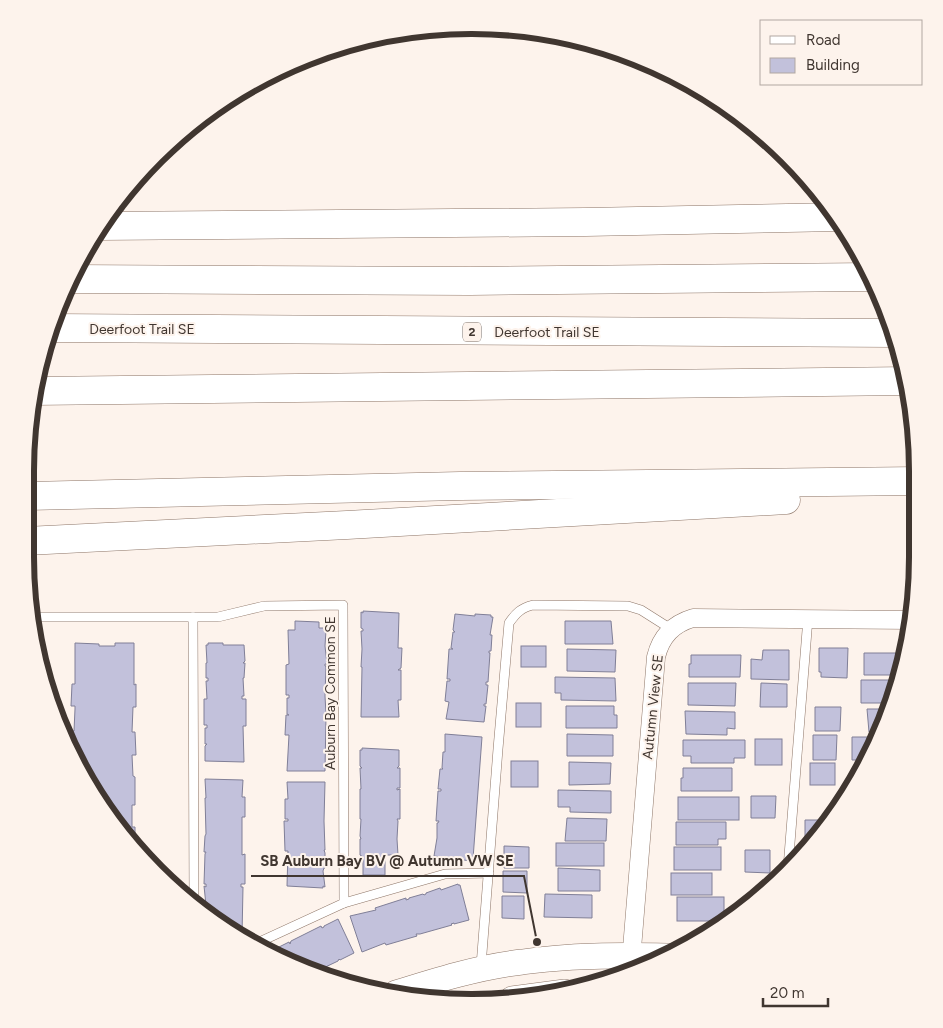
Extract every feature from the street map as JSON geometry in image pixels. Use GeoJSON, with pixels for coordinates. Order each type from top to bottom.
{"type":"FeatureCollection","features":[{"type":"Feature","properties":{"kind":"highway"},"geometry":{"type":"LineString","coordinates":[[109,226],[556,222],[827,217]]}},
{"type":"Feature","properties":{"kind":"highway"},"geometry":{"type":"LineString","coordinates":[[79,279],[470,281],[864,277]]}},
{"type":"Feature","properties":{"kind":"highway","name":"Deerfoot Trail SE"},"geometry":{"type":"LineString","coordinates":[[58,328],[887,333]]}},
{"type":"Feature","properties":{"kind":"highway"},"geometry":{"type":"LineString","coordinates":[[41,391],[900,381]]}},
{"type":"Feature","properties":{"kind":"highway"},"geometry":{"type":"LineString","coordinates":[[34,496],[450,486],[909,481]]}},
{"type":"Feature","properties":{"kind":"highway"},"geometry":{"type":"LineString","coordinates":[[34,541],[875,495],[909,483]]}},
{"type":"Feature","properties":{"kind":"street"},"geometry":{"type":"LineString","coordinates":[[671,629],[682,621],[693,618],[905,620]]}},
{"type":"Feature","properties":{"kind":"street","name":"Autumn View SE"},"geometry":{"type":"LineString","coordinates":[[631,964],[656,657],[659,646],[671,629]]}},
{"type":"Feature","properties":{"kind":"street"},"geometry":{"type":"LineString","coordinates":[[406,990],[481,969],[522,962],[574,958],[631,964]]}},
{"type":"Feature","properties":{"kind":"lane","name":"Auburn Bay Common SE"},"geometry":{"type":"LineString","coordinates":[[38,617],[226,616],[264,606],[343,605],[344,903]]}},
{"type":"Feature","properties":{"kind":"lane"},"geometry":{"type":"LineString","coordinates":[[481,969],[509,623],[515,613],[524,607],[533,605],[628,606],[641,610],[671,629]]}},
{"type":"Feature","properties":{"kind":"lane"},"geometry":{"type":"LineString","coordinates":[[193,617],[194,895]]}},
{"type":"Feature","properties":{"kind":"lane"},"geometry":{"type":"LineString","coordinates":[[789,858],[808,618]]}},
{"type":"Feature","properties":{"kind":"lane"},"geometry":{"type":"LineString","coordinates":[[262,941],[344,903],[445,874],[489,873]]}},
{"type":"Feature","properties":{"kind":"building"},"geometry":{"type":"Polygon","coordinates":[[[363,611],[399,613],[398,648],[402,648],[401,668],[398,670],[401,670],[401,700],[398,700],[399,717],[361,717],[361,631],[363,629],[361,628],[361,612],[363,613],[363,611]]]}},
{"type":"Feature","properties":{"kind":"building"},"geometry":{"type":"Polygon","coordinates":[[[455,614],[491,615],[493,617],[490,635],[492,635],[491,651],[489,651],[488,682],[486,682],[486,685],[488,685],[486,704],[484,704],[486,706],[484,722],[446,719],[449,702],[445,701],[447,681],[450,681],[450,679],[447,679],[449,649],[453,649],[451,648],[453,632],[455,632],[453,630],[455,614]]]}},
{"type":"Feature","properties":{"kind":"building"},"geometry":{"type":"Polygon","coordinates":[[[295,621],[319,622],[319,628],[326,630],[325,771],[287,771],[289,735],[285,735],[286,715],[289,715],[287,714],[287,698],[289,698],[289,695],[286,695],[286,665],[289,664],[288,630],[295,630],[295,621]]]}},
{"type":"Feature","properties":{"kind":"building"},"geometry":{"type":"Polygon","coordinates":[[[565,621],[611,621],[613,644],[565,644],[565,621]]]}},
{"type":"Feature","properties":{"kind":"building"},"geometry":{"type":"Polygon","coordinates":[[[75,643],[115,646],[115,643],[134,643],[136,707],[133,707],[132,732],[135,732],[136,755],[132,755],[133,776],[135,777],[135,805],[132,805],[132,827],[135,827],[135,836],[92,775],[72,734],[72,731],[74,731],[75,709],[75,706],[71,706],[72,684],[75,684],[75,643]]]}},
{"type":"Feature","properties":{"kind":"building"},"geometry":{"type":"Polygon","coordinates":[[[208,643],[244,645],[244,696],[242,696],[242,699],[246,699],[246,726],[243,726],[244,762],[205,761],[205,746],[207,744],[205,744],[205,728],[207,728],[207,725],[204,725],[204,699],[207,699],[206,645],[208,643]]]}},
{"type":"Feature","properties":{"kind":"building"},"geometry":{"type":"Polygon","coordinates":[[[521,646],[546,646],[546,667],[521,667],[521,646]]]}},
{"type":"Feature","properties":{"kind":"building"},"geometry":{"type":"Polygon","coordinates":[[[819,648],[848,648],[847,678],[821,677],[821,672],[819,672],[819,648]]]}},
{"type":"Feature","properties":{"kind":"building"},"geometry":{"type":"Polygon","coordinates":[[[567,649],[616,650],[615,672],[567,671],[567,649]]]}},
{"type":"Feature","properties":{"kind":"building"},"geometry":{"type":"Polygon","coordinates":[[[763,650],[789,650],[789,680],[751,679],[751,659],[762,660],[763,650]]]}},
{"type":"Feature","properties":{"kind":"building"},"geometry":{"type":"Polygon","coordinates":[[[864,653],[898,653],[893,675],[864,675],[864,653]]]}},
{"type":"Feature","properties":{"kind":"building"},"geometry":{"type":"Polygon","coordinates":[[[691,655],[741,655],[740,677],[689,677],[691,655]]]}},
{"type":"Feature","properties":{"kind":"building"},"geometry":{"type":"Polygon","coordinates":[[[555,677],[615,678],[616,701],[561,700],[561,693],[555,693],[555,677]]]}},
{"type":"Feature","properties":{"kind":"building"},"geometry":{"type":"Polygon","coordinates":[[[861,680],[891,680],[884,703],[861,703],[861,680]]]}},
{"type":"Feature","properties":{"kind":"building"},"geometry":{"type":"Polygon","coordinates":[[[688,683],[736,683],[735,706],[688,705],[688,683]]]}},
{"type":"Feature","properties":{"kind":"building"},"geometry":{"type":"Polygon","coordinates":[[[761,683],[787,684],[787,707],[760,707],[761,683]]]}},
{"type":"Feature","properties":{"kind":"building"},"geometry":{"type":"Polygon","coordinates":[[[516,703],[541,703],[541,727],[516,727],[516,703]]]}},
{"type":"Feature","properties":{"kind":"building"},"geometry":{"type":"Polygon","coordinates":[[[566,706],[614,706],[614,715],[617,715],[617,728],[566,728],[566,706]]]}},
{"type":"Feature","properties":{"kind":"building"},"geometry":{"type":"Polygon","coordinates":[[[815,707],[841,707],[840,731],[815,731],[815,707]]]}},
{"type":"Feature","properties":{"kind":"building"},"geometry":{"type":"Polygon","coordinates":[[[867,709],[882,709],[872,732],[869,732],[867,709]]]}},
{"type":"Feature","properties":{"kind":"building"},"geometry":{"type":"Polygon","coordinates":[[[685,711],[735,712],[735,729],[727,728],[727,735],[686,734],[685,711]]]}},
{"type":"Feature","properties":{"kind":"building"},"geometry":{"type":"Polygon","coordinates":[[[445,734],[482,737],[473,859],[471,861],[434,856],[437,823],[439,821],[436,821],[438,791],[441,791],[441,789],[438,789],[440,769],[443,769],[445,734]]]}},
{"type":"Feature","properties":{"kind":"building"},"geometry":{"type":"Polygon","coordinates":[[[567,734],[613,735],[613,756],[567,756],[567,734]]]}},
{"type":"Feature","properties":{"kind":"building"},"geometry":{"type":"Polygon","coordinates":[[[813,735],[837,735],[836,760],[813,760],[813,735]]]}},
{"type":"Feature","properties":{"kind":"building"},"geometry":{"type":"Polygon","coordinates":[[[852,737],[870,737],[859,760],[852,760],[852,737]]]}},
{"type":"Feature","properties":{"kind":"building"},"geometry":{"type":"Polygon","coordinates":[[[755,739],[782,739],[782,765],[755,765],[755,739]]]}},
{"type":"Feature","properties":{"kind":"building"},"geometry":{"type":"Polygon","coordinates":[[[683,740],[745,740],[745,758],[734,758],[734,763],[691,763],[691,756],[683,756],[683,740]]]}},
{"type":"Feature","properties":{"kind":"building"},"geometry":{"type":"Polygon","coordinates":[[[362,748],[399,750],[399,766],[397,768],[400,768],[400,788],[397,788],[397,790],[400,789],[400,819],[397,819],[398,855],[385,855],[385,875],[363,875],[363,857],[360,855],[360,768],[362,768],[360,766],[360,750],[362,748]]]}},
{"type":"Feature","properties":{"kind":"building"},"geometry":{"type":"Polygon","coordinates":[[[511,761],[538,761],[538,787],[511,787],[511,761]]]}},
{"type":"Feature","properties":{"kind":"building"},"geometry":{"type":"Polygon","coordinates":[[[569,762],[611,763],[610,784],[569,785],[569,762]]]}},
{"type":"Feature","properties":{"kind":"building"},"geometry":{"type":"Polygon","coordinates":[[[810,763],[835,763],[835,785],[810,785],[810,763]]]}},
{"type":"Feature","properties":{"kind":"building"},"geometry":{"type":"Polygon","coordinates":[[[683,768],[732,768],[732,791],[681,791],[683,768]]]}},
{"type":"Feature","properties":{"kind":"building"},"geometry":{"type":"Polygon","coordinates":[[[205,779],[243,780],[242,797],[245,797],[245,817],[242,817],[242,855],[245,854],[245,884],[241,884],[241,887],[243,887],[242,929],[206,905],[204,886],[206,887],[206,884],[204,884],[206,852],[204,852],[205,779]]]}},
{"type":"Feature","properties":{"kind":"building"},"geometry":{"type":"Polygon","coordinates":[[[287,782],[325,782],[325,868],[323,871],[325,887],[323,886],[323,888],[287,886],[288,851],[285,851],[284,821],[288,821],[288,819],[285,819],[285,799],[288,799],[287,782]]]}},
{"type":"Feature","properties":{"kind":"building"},"geometry":{"type":"Polygon","coordinates":[[[558,790],[611,791],[611,813],[570,812],[570,807],[558,807],[558,790]]]}},
{"type":"Feature","properties":{"kind":"building"},"geometry":{"type":"Polygon","coordinates":[[[751,796],[776,796],[775,818],[751,818],[751,796]]]}},
{"type":"Feature","properties":{"kind":"building"},"geometry":{"type":"Polygon","coordinates":[[[678,797],[739,797],[739,820],[678,820],[678,797]]]}},
{"type":"Feature","properties":{"kind":"building"},"geometry":{"type":"Polygon","coordinates":[[[567,818],[607,819],[606,841],[565,841],[567,818]]]}},
{"type":"Feature","properties":{"kind":"building"},"geometry":{"type":"Polygon","coordinates":[[[805,820],[821,820],[819,823],[805,840],[805,820]]]}},
{"type":"Feature","properties":{"kind":"building"},"geometry":{"type":"Polygon","coordinates":[[[676,822],[726,822],[726,839],[718,839],[718,845],[676,845],[676,822]]]}},
{"type":"Feature","properties":{"kind":"building"},"geometry":{"type":"Polygon","coordinates":[[[556,843],[604,843],[604,866],[556,866],[556,843]]]}},
{"type":"Feature","properties":{"kind":"building"},"geometry":{"type":"Polygon","coordinates":[[[504,846],[529,847],[529,868],[504,868],[504,846]]]}},
{"type":"Feature","properties":{"kind":"building"},"geometry":{"type":"Polygon","coordinates":[[[674,847],[721,847],[721,870],[674,870],[674,847]]]}},
{"type":"Feature","properties":{"kind":"building"},"geometry":{"type":"Polygon","coordinates":[[[745,850],[770,850],[770,873],[745,872],[745,850]]]}},
{"type":"Feature","properties":{"kind":"building"},"geometry":{"type":"Polygon","coordinates":[[[558,868],[600,870],[600,891],[558,891],[558,868]]]}},
{"type":"Feature","properties":{"kind":"building"},"geometry":{"type":"Polygon","coordinates":[[[503,871],[527,871],[527,893],[503,892],[503,871]]]}},
{"type":"Feature","properties":{"kind":"building"},"geometry":{"type":"Polygon","coordinates":[[[671,873],[712,873],[712,895],[671,895],[671,873]]]}},
{"type":"Feature","properties":{"kind":"building"},"geometry":{"type":"Polygon","coordinates":[[[460,885],[469,920],[416,934],[417,936],[386,945],[385,943],[362,952],[350,916],[376,910],[375,908],[406,898],[406,900],[460,885]]]}},
{"type":"Feature","properties":{"kind":"building"},"geometry":{"type":"Polygon","coordinates":[[[545,894],[592,895],[592,918],[544,917],[545,894]]]}},
{"type":"Feature","properties":{"kind":"building"},"geometry":{"type":"Polygon","coordinates":[[[502,896],[524,896],[524,919],[502,918],[502,896]]]}},
{"type":"Feature","properties":{"kind":"building"},"geometry":{"type":"Polygon","coordinates":[[[677,897],[724,897],[724,914],[713,921],[677,921],[677,897]]]}},
{"type":"Feature","properties":{"kind":"building"},"geometry":{"type":"Polygon","coordinates":[[[338,919],[354,953],[323,968],[277,948],[289,942],[290,944],[291,941],[338,919]]]}},
{"type":"Feature","properties":{"kind":"place","name":"SB Auburn Bay BV @ Autumn VW SE"},"geometry":{"type":"Point","coordinates":[537,942]}}]}
